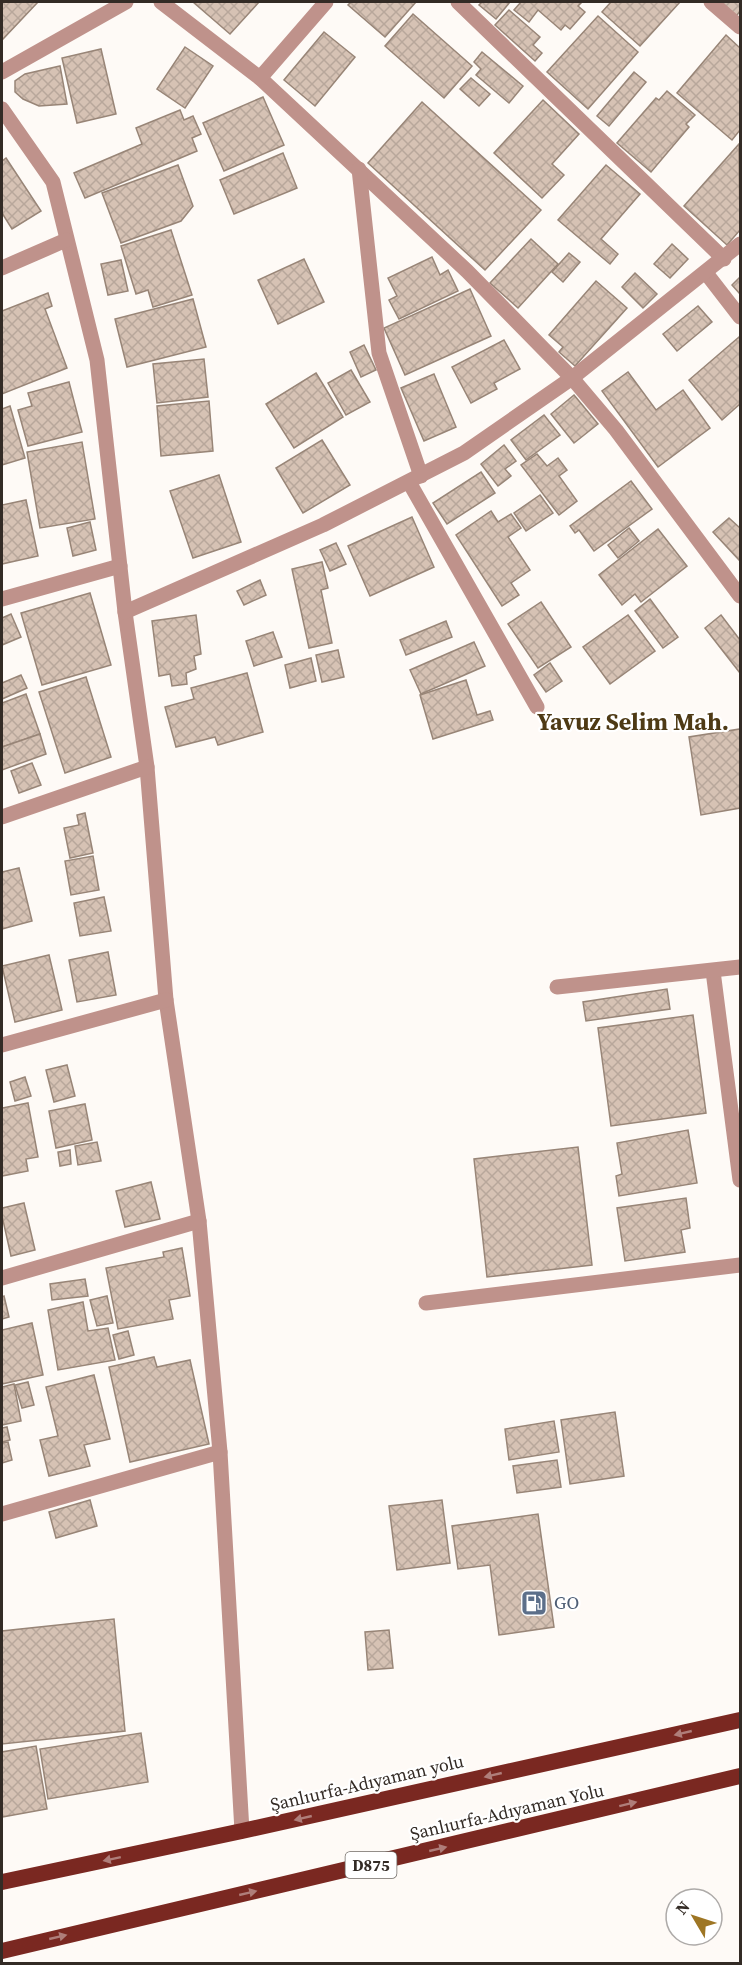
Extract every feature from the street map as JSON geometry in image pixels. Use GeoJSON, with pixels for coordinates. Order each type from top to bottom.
{"type":"FeatureCollection","features":[{"type":"Feature","properties":{"kind":"highway","name":"Şanlıurfa-Adıyaman yolu"},"geometry":{"type":"LineString","coordinates":[[2,1882],[741,1720]]}},
{"type":"Feature","properties":{"kind":"highway","name":"Şanlıurfa-Adıyaman Yolu"},"geometry":{"type":"LineString","coordinates":[[2,1951],[741,1776]]}},
{"type":"Feature","properties":{"kind":"street"},"geometry":{"type":"LineString","coordinates":[[2,72],[126,2]]}},
{"type":"Feature","properties":{"kind":"street"},"geometry":{"type":"LineString","coordinates":[[161,2],[260,78],[467,271],[572,378],[616,430],[741,596]]}},
{"type":"Feature","properties":{"kind":"street"},"geometry":{"type":"LineString","coordinates":[[260,78],[326,2]]}},
{"type":"Feature","properties":{"kind":"street"},"geometry":{"type":"LineString","coordinates":[[458,2],[724,259]]}},
{"type":"Feature","properties":{"kind":"street"},"geometry":{"type":"LineString","coordinates":[[711,2],[741,27]]}},
{"type":"Feature","properties":{"kind":"street"},"geometry":{"type":"LineString","coordinates":[[2,109],[53,182],[97,360],[125,612],[147,767],[166,1000],[199,1221],[220,1452],[242,1831]]}},
{"type":"Feature","properties":{"kind":"street"},"geometry":{"type":"LineString","coordinates":[[359,170],[379,352],[415,479],[537,707]]}},
{"type":"Feature","properties":{"kind":"street"},"geometry":{"type":"LineString","coordinates":[[2,268],[66,240]]}},
{"type":"Feature","properties":{"kind":"street"},"geometry":{"type":"LineString","coordinates":[[125,612],[324,525],[464,453],[572,378],[741,244]]}},
{"type":"Feature","properties":{"kind":"street"},"geometry":{"type":"LineString","coordinates":[[706,273],[741,317]]}},
{"type":"Feature","properties":{"kind":"street"},"geometry":{"type":"LineString","coordinates":[[2,599],[120,566]]}},
{"type":"Feature","properties":{"kind":"street"},"geometry":{"type":"LineString","coordinates":[[2,817],[147,767]]}},
{"type":"Feature","properties":{"kind":"street"},"geometry":{"type":"LineString","coordinates":[[557,987],[741,967]]}},
{"type":"Feature","properties":{"kind":"street"},"geometry":{"type":"LineString","coordinates":[[713,971],[741,1180]]}},
{"type":"Feature","properties":{"kind":"street"},"geometry":{"type":"LineString","coordinates":[[2,1045],[166,1000]]}},
{"type":"Feature","properties":{"kind":"street"},"geometry":{"type":"LineString","coordinates":[[2,1278],[199,1221]]}},
{"type":"Feature","properties":{"kind":"street"},"geometry":{"type":"LineString","coordinates":[[426,1303],[741,1265]]}},
{"type":"Feature","properties":{"kind":"street"},"geometry":{"type":"LineString","coordinates":[[2,1514],[220,1452]]}},
{"type":"Feature","properties":{"kind":"building"},"geometry":{"type":"Polygon","coordinates":[[[2,2],[38,2],[2,40],[2,2]]]}},
{"type":"Feature","properties":{"kind":"building"},"geometry":{"type":"Polygon","coordinates":[[[193,2],[259,2],[230,34],[193,2]]]}},
{"type":"Feature","properties":{"kind":"building"},"geometry":{"type":"Polygon","coordinates":[[[351,2],[416,2],[385,37],[348,5],[351,2]]]}},
{"type":"Feature","properties":{"kind":"building"},"geometry":{"type":"Polygon","coordinates":[[[482,2],[510,2],[496,19],[479,5],[482,2]]]}},
{"type":"Feature","properties":{"kind":"building"},"geometry":{"type":"Polygon","coordinates":[[[521,2],[582,2],[578,6],[585,12],[570,29],[565,25],[561,30],[538,10],[529,22],[514,10],[521,2]]]}},
{"type":"Feature","properties":{"kind":"building"},"geometry":{"type":"Polygon","coordinates":[[[611,2],[680,2],[640,46],[602,12],[611,2]]]}},
{"type":"Feature","properties":{"kind":"building"},"geometry":{"type":"Polygon","coordinates":[[[716,2],[740,2],[740,11],[735,18],[716,2]]]}},
{"type":"Feature","properties":{"kind":"building"},"geometry":{"type":"Polygon","coordinates":[[[509,10],[540,37],[533,45],[542,53],[535,61],[495,25],[509,10]]]}},
{"type":"Feature","properties":{"kind":"building"},"geometry":{"type":"Polygon","coordinates":[[[413,14],[472,66],[444,98],[385,46],[413,14]]]}},
{"type":"Feature","properties":{"kind":"building"},"geometry":{"type":"Polygon","coordinates":[[[598,16],[638,52],[588,109],[547,72],[598,16]]]}},
{"type":"Feature","properties":{"kind":"building"},"geometry":{"type":"Polygon","coordinates":[[[324,32],[355,57],[315,106],[284,80],[324,32]]]}},
{"type":"Feature","properties":{"kind":"building"},"geometry":{"type":"Polygon","coordinates":[[[726,35],[740,48],[740,130],[732,140],[677,93],[726,35]]]}},
{"type":"Feature","properties":{"kind":"building"},"geometry":{"type":"Polygon","coordinates":[[[185,47],[213,66],[185,108],[157,89],[185,47]]]}},
{"type":"Feature","properties":{"kind":"building"},"geometry":{"type":"Polygon","coordinates":[[[101,49],[116,114],[77,123],[62,58],[101,49]]]}},
{"type":"Feature","properties":{"kind":"building"},"geometry":{"type":"Polygon","coordinates":[[[482,52],[523,86],[509,103],[476,75],[481,69],[474,62],[482,52]]]}},
{"type":"Feature","properties":{"kind":"building"},"geometry":{"type":"Polygon","coordinates":[[[60,66],[67,104],[39,106],[23,99],[15,92],[15,81],[25,74],[60,66]]]}},
{"type":"Feature","properties":{"kind":"building"},"geometry":{"type":"Polygon","coordinates":[[[634,72],[646,82],[609,126],[597,116],[634,72]]]}},
{"type":"Feature","properties":{"kind":"building"},"geometry":{"type":"Polygon","coordinates":[[[471,78],[490,94],[479,106],[460,89],[471,78]]]}},
{"type":"Feature","properties":{"kind":"building"},"geometry":{"type":"Polygon","coordinates":[[[667,91],[695,115],[686,124],[689,127],[651,172],[617,143],[656,98],[659,100],[667,91]]]}},
{"type":"Feature","properties":{"kind":"building"},"geometry":{"type":"Polygon","coordinates":[[[263,97],[284,145],[224,171],[203,123],[263,97]]]}},
{"type":"Feature","properties":{"kind":"building"},"geometry":{"type":"Polygon","coordinates":[[[543,100],[579,134],[552,164],[564,175],[542,198],[494,153],[543,100]]]}},
{"type":"Feature","properties":{"kind":"building"},"geometry":{"type":"Polygon","coordinates":[[[422,102],[541,210],[485,270],[368,163],[422,102]]]}},
{"type":"Feature","properties":{"kind":"building"},"geometry":{"type":"Polygon","coordinates":[[[180,110],[184,120],[193,116],[201,134],[192,138],[197,151],[85,198],[74,173],[142,144],[136,128],[180,110]]]}},
{"type":"Feature","properties":{"kind":"building"},"geometry":{"type":"Polygon","coordinates":[[[739,144],[740,230],[727,245],[684,206],[739,144]]]}},
{"type":"Feature","properties":{"kind":"building"},"geometry":{"type":"Polygon","coordinates":[[[283,153],[297,188],[234,214],[220,180],[283,153]]]}},
{"type":"Feature","properties":{"kind":"building"},"geometry":{"type":"Polygon","coordinates":[[[6,158],[41,211],[12,229],[2,213],[2,161],[6,158]]]}},
{"type":"Feature","properties":{"kind":"building"},"geometry":{"type":"Polygon","coordinates":[[[178,165],[193,206],[181,221],[121,243],[102,193],[178,165]]]}},
{"type":"Feature","properties":{"kind":"building"},"geometry":{"type":"Polygon","coordinates":[[[606,165],[640,194],[601,239],[618,254],[610,264],[558,220],[606,165]]]}},
{"type":"Feature","properties":{"kind":"building"},"geometry":{"type":"Polygon","coordinates":[[[171,230],[192,295],[153,307],[148,290],[136,294],[121,246],[171,230]]]}},
{"type":"Feature","properties":{"kind":"building"},"geometry":{"type":"Polygon","coordinates":[[[531,239],[558,264],[518,308],[490,283],[531,239]]]}},
{"type":"Feature","properties":{"kind":"building"},"geometry":{"type":"Polygon","coordinates":[[[672,244],[688,259],[670,278],[654,264],[672,244]]]}},
{"type":"Feature","properties":{"kind":"building"},"geometry":{"type":"Polygon","coordinates":[[[569,253],[580,262],[563,282],[552,272],[569,253]]]}},
{"type":"Feature","properties":{"kind":"building"},"geometry":{"type":"Polygon","coordinates":[[[432,257],[440,275],[448,270],[458,291],[399,319],[389,300],[397,296],[388,278],[432,257]]]}},
{"type":"Feature","properties":{"kind":"building"},"geometry":{"type":"Polygon","coordinates":[[[304,259],[324,302],[278,324],[258,280],[304,259]]]}},
{"type":"Feature","properties":{"kind":"building"},"geometry":{"type":"Polygon","coordinates":[[[121,260],[128,291],[108,295],[101,264],[121,260]]]}},
{"type":"Feature","properties":{"kind":"building"},"geometry":{"type":"Polygon","coordinates":[[[635,273],[657,294],[643,308],[622,287],[635,273]]]}},
{"type":"Feature","properties":{"kind":"building"},"geometry":{"type":"Polygon","coordinates":[[[740,277],[740,294],[732,285],[740,277]]]}},
{"type":"Feature","properties":{"kind":"building"},"geometry":{"type":"Polygon","coordinates":[[[596,281],[627,308],[575,366],[559,352],[563,347],[549,335],[596,281]]]}},
{"type":"Feature","properties":{"kind":"building"},"geometry":{"type":"Polygon","coordinates":[[[470,289],[491,336],[405,375],[384,328],[470,289]]]}},
{"type":"Feature","properties":{"kind":"building"},"geometry":{"type":"Polygon","coordinates":[[[48,293],[52,306],[45,309],[67,368],[2,394],[2,311],[48,293]]]}},
{"type":"Feature","properties":{"kind":"building"},"geometry":{"type":"Polygon","coordinates":[[[193,299],[206,347],[127,367],[115,319],[193,299]]]}},
{"type":"Feature","properties":{"kind":"building"},"geometry":{"type":"Polygon","coordinates":[[[698,306],[712,322],[677,351],[663,334],[698,306]]]}},
{"type":"Feature","properties":{"kind":"building"},"geometry":{"type":"Polygon","coordinates":[[[739,337],[740,404],[722,420],[689,380],[739,337]]]}},
{"type":"Feature","properties":{"kind":"building"},"geometry":{"type":"Polygon","coordinates":[[[504,340],[520,369],[494,383],[497,389],[471,403],[452,367],[504,340]]]}},
{"type":"Feature","properties":{"kind":"building"},"geometry":{"type":"Polygon","coordinates":[[[364,345],[376,370],[361,377],[350,352],[364,345]]]}},
{"type":"Feature","properties":{"kind":"building"},"geometry":{"type":"Polygon","coordinates":[[[204,359],[208,397],[157,403],[153,364],[204,359]]]}},
{"type":"Feature","properties":{"kind":"building"},"geometry":{"type":"Polygon","coordinates":[[[351,370],[370,402],[346,415],[328,383],[351,370]]]}},
{"type":"Feature","properties":{"kind":"building"},"geometry":{"type":"Polygon","coordinates":[[[628,372],[656,410],[683,390],[710,428],[658,467],[602,391],[628,372]]]}},
{"type":"Feature","properties":{"kind":"building"},"geometry":{"type":"Polygon","coordinates":[[[316,373],[343,417],[294,448],[266,404],[316,373]]]}},
{"type":"Feature","properties":{"kind":"building"},"geometry":{"type":"Polygon","coordinates":[[[434,374],[456,427],[424,441],[401,388],[434,374]]]}},
{"type":"Feature","properties":{"kind":"building"},"geometry":{"type":"Polygon","coordinates":[[[69,382],[82,432],[28,446],[18,410],[32,406],[28,393],[69,382]]]}},
{"type":"Feature","properties":{"kind":"building"},"geometry":{"type":"Polygon","coordinates":[[[574,395],[598,424],[574,443],[551,414],[574,395]]]}},
{"type":"Feature","properties":{"kind":"building"},"geometry":{"type":"Polygon","coordinates":[[[209,401],[213,451],[161,456],[157,406],[209,401]]]}},
{"type":"Feature","properties":{"kind":"building"},"geometry":{"type":"Polygon","coordinates":[[[10,406],[25,458],[2,465],[2,409],[10,406]]]}},
{"type":"Feature","properties":{"kind":"building"},"geometry":{"type":"Polygon","coordinates":[[[544,415],[560,435],[526,460],[511,440],[544,415]]]}},
{"type":"Feature","properties":{"kind":"building"},"geometry":{"type":"Polygon","coordinates":[[[322,440],[350,485],[303,513],[276,468],[322,440]]]}},
{"type":"Feature","properties":{"kind":"building"},"geometry":{"type":"Polygon","coordinates":[[[82,442],[95,519],[40,528],[27,452],[82,442]]]}},
{"type":"Feature","properties":{"kind":"building"},"geometry":{"type":"Polygon","coordinates":[[[504,445],[516,461],[505,469],[511,476],[498,486],[481,464],[504,445]]]}},
{"type":"Feature","properties":{"kind":"building"},"geometry":{"type":"Polygon","coordinates":[[[537,454],[547,466],[558,458],[567,470],[559,476],[577,501],[559,515],[521,465],[537,454]]]}},
{"type":"Feature","properties":{"kind":"building"},"geometry":{"type":"Polygon","coordinates":[[[481,472],[495,493],[447,524],[433,503],[481,472]]]}},
{"type":"Feature","properties":{"kind":"building"},"geometry":{"type":"Polygon","coordinates":[[[219,475],[241,542],[193,558],[170,491],[219,475]]]}},
{"type":"Feature","properties":{"kind":"building"},"geometry":{"type":"Polygon","coordinates":[[[631,481],[652,509],[594,551],[579,530],[575,533],[570,526],[631,481]]]}},
{"type":"Feature","properties":{"kind":"building"},"geometry":{"type":"Polygon","coordinates":[[[540,495],[553,513],[526,531],[514,513],[540,495]]]}},
{"type":"Feature","properties":{"kind":"building"},"geometry":{"type":"Polygon","coordinates":[[[26,500],[38,556],[2,564],[2,505],[26,500]]]}},
{"type":"Feature","properties":{"kind":"building"},"geometry":{"type":"Polygon","coordinates":[[[491,511],[498,522],[511,514],[521,528],[508,537],[530,570],[511,583],[519,595],[502,606],[456,535],[491,511]]]}},
{"type":"Feature","properties":{"kind":"building"},"geometry":{"type":"Polygon","coordinates":[[[412,517],[434,567],[370,596],[348,546],[412,517]]]}},
{"type":"Feature","properties":{"kind":"building"},"geometry":{"type":"Polygon","coordinates":[[[729,518],[740,528],[740,561],[713,532],[729,518]]]}},
{"type":"Feature","properties":{"kind":"building"},"geometry":{"type":"Polygon","coordinates":[[[90,522],[96,550],[73,556],[67,528],[90,522]]]}},
{"type":"Feature","properties":{"kind":"building"},"geometry":{"type":"Polygon","coordinates":[[[629,528],[639,541],[618,558],[608,545],[629,528]]]}},
{"type":"Feature","properties":{"kind":"building"},"geometry":{"type":"Polygon","coordinates":[[[658,529],[687,566],[641,602],[635,594],[622,605],[599,575],[658,529]]]}},
{"type":"Feature","properties":{"kind":"building"},"geometry":{"type":"Polygon","coordinates":[[[336,543],[346,564],[330,571],[320,550],[336,543]]]}},
{"type":"Feature","properties":{"kind":"building"},"geometry":{"type":"Polygon","coordinates":[[[322,562],[328,588],[321,590],[332,643],[309,648],[292,569],[322,562]]]}},
{"type":"Feature","properties":{"kind":"building"},"geometry":{"type":"Polygon","coordinates":[[[260,580],[266,595],[244,605],[237,591],[260,580]]]}},
{"type":"Feature","properties":{"kind":"building"},"geometry":{"type":"Polygon","coordinates":[[[90,593],[111,665],[42,685],[21,613],[90,593]]]}},
{"type":"Feature","properties":{"kind":"building"},"geometry":{"type":"Polygon","coordinates":[[[650,599],[678,637],[663,648],[635,611],[650,599]]]}},
{"type":"Feature","properties":{"kind":"building"},"geometry":{"type":"Polygon","coordinates":[[[541,602],[571,647],[538,668],[508,624],[541,602]]]}},
{"type":"Feature","properties":{"kind":"building"},"geometry":{"type":"Polygon","coordinates":[[[11,614],[21,637],[2,645],[2,618],[11,614]]]}},
{"type":"Feature","properties":{"kind":"building"},"geometry":{"type":"Polygon","coordinates":[[[196,615],[201,654],[194,656],[196,669],[186,673],[187,684],[172,686],[170,674],[159,676],[152,621],[196,615]]]}},
{"type":"Feature","properties":{"kind":"building"},"geometry":{"type":"Polygon","coordinates":[[[628,615],[655,651],[610,684],[583,647],[628,615]]]}},
{"type":"Feature","properties":{"kind":"building"},"geometry":{"type":"Polygon","coordinates":[[[721,615],[740,640],[740,673],[705,628],[721,615]]]}},
{"type":"Feature","properties":{"kind":"building"},"geometry":{"type":"Polygon","coordinates":[[[446,621],[452,637],[406,655],[400,640],[446,621]]]}},
{"type":"Feature","properties":{"kind":"building"},"geometry":{"type":"Polygon","coordinates":[[[273,632],[282,657],[254,666],[246,641],[273,632]]]}},
{"type":"Feature","properties":{"kind":"building"},"geometry":{"type":"Polygon","coordinates":[[[474,642],[485,666],[421,694],[410,670],[474,642]]]}},
{"type":"Feature","properties":{"kind":"building"},"geometry":{"type":"Polygon","coordinates":[[[338,650],[344,677],[322,682],[316,655],[338,650]]]}},
{"type":"Feature","properties":{"kind":"building"},"geometry":{"type":"Polygon","coordinates":[[[311,658],[316,681],[290,688],[285,665],[311,658]]]}},
{"type":"Feature","properties":{"kind":"building"},"geometry":{"type":"Polygon","coordinates":[[[550,663],[562,681],[546,692],[534,675],[550,663]]]}},
{"type":"Feature","properties":{"kind":"building"},"geometry":{"type":"Polygon","coordinates":[[[247,673],[263,732],[218,745],[215,737],[176,747],[165,707],[194,699],[191,688],[247,673]]]}},
{"type":"Feature","properties":{"kind":"building"},"geometry":{"type":"Polygon","coordinates":[[[21,675],[27,688],[2,699],[2,683],[21,675]]]}},
{"type":"Feature","properties":{"kind":"building"},"geometry":{"type":"Polygon","coordinates":[[[86,677],[111,757],[65,773],[39,692],[86,677]]]}},
{"type":"Feature","properties":{"kind":"building"},"geometry":{"type":"Polygon","coordinates":[[[466,680],[477,715],[490,711],[493,720],[433,739],[420,695],[466,680]]]}},
{"type":"Feature","properties":{"kind":"building"},"geometry":{"type":"Polygon","coordinates":[[[26,694],[40,734],[2,747],[2,703],[26,694]]]}},
{"type":"Feature","properties":{"kind":"building"},"geometry":{"type":"Polygon","coordinates":[[[740,729],[740,808],[701,815],[689,737],[740,729]]]}},
{"type":"Feature","properties":{"kind":"building"},"geometry":{"type":"Polygon","coordinates":[[[40,734],[46,754],[2,770],[2,747],[40,734]]]}},
{"type":"Feature","properties":{"kind":"building"},"geometry":{"type":"Polygon","coordinates":[[[32,763],[41,785],[19,793],[11,771],[32,763]]]}},
{"type":"Feature","properties":{"kind":"building"},"geometry":{"type":"Polygon","coordinates":[[[85,813],[93,853],[70,858],[64,828],[79,825],[77,815],[85,813]]]}},
{"type":"Feature","properties":{"kind":"building"},"geometry":{"type":"Polygon","coordinates":[[[93,856],[99,890],[71,895],[65,861],[93,856]]]}},
{"type":"Feature","properties":{"kind":"building"},"geometry":{"type":"Polygon","coordinates":[[[19,868],[32,921],[2,929],[2,872],[19,868]]]}},
{"type":"Feature","properties":{"kind":"building"},"geometry":{"type":"Polygon","coordinates":[[[104,897],[111,931],[80,936],[74,903],[104,897]]]}},
{"type":"Feature","properties":{"kind":"building"},"geometry":{"type":"Polygon","coordinates":[[[108,952],[116,995],[77,1002],[69,960],[108,952]]]}},
{"type":"Feature","properties":{"kind":"building"},"geometry":{"type":"Polygon","coordinates":[[[49,955],[62,1010],[15,1022],[2,966],[49,955]]]}},
{"type":"Feature","properties":{"kind":"building"},"geometry":{"type":"Polygon","coordinates":[[[667,989],[670,1009],[586,1021],[583,1002],[667,989]]]}},
{"type":"Feature","properties":{"kind":"building"},"geometry":{"type":"Polygon","coordinates":[[[693,1015],[706,1113],[611,1126],[598,1028],[693,1015]]]}},
{"type":"Feature","properties":{"kind":"building"},"geometry":{"type":"Polygon","coordinates":[[[67,1065],[75,1096],[54,1102],[46,1070],[67,1065]]]}},
{"type":"Feature","properties":{"kind":"building"},"geometry":{"type":"Polygon","coordinates":[[[25,1077],[31,1096],[15,1101],[10,1082],[25,1077]]]}},
{"type":"Feature","properties":{"kind":"building"},"geometry":{"type":"Polygon","coordinates":[[[28,1103],[38,1157],[26,1159],[28,1171],[2,1176],[2,1108],[28,1103]]]}},
{"type":"Feature","properties":{"kind":"building"},"geometry":{"type":"Polygon","coordinates":[[[85,1104],[92,1140],[56,1148],[49,1111],[85,1104]]]}},
{"type":"Feature","properties":{"kind":"building"},"geometry":{"type":"Polygon","coordinates":[[[688,1130],[697,1183],[619,1196],[616,1176],[622,1174],[617,1143],[688,1130]]]}},
{"type":"Feature","properties":{"kind":"building"},"geometry":{"type":"Polygon","coordinates":[[[97,1142],[101,1161],[78,1165],[75,1146],[97,1142]]]}},
{"type":"Feature","properties":{"kind":"building"},"geometry":{"type":"Polygon","coordinates":[[[578,1147],[592,1265],[487,1277],[474,1159],[578,1147]]]}},
{"type":"Feature","properties":{"kind":"building"},"geometry":{"type":"Polygon","coordinates":[[[70,1150],[71,1164],[60,1166],[58,1152],[70,1150]]]}},
{"type":"Feature","properties":{"kind":"building"},"geometry":{"type":"Polygon","coordinates":[[[151,1182],[160,1219],[125,1227],[116,1191],[151,1182]]]}},
{"type":"Feature","properties":{"kind":"building"},"geometry":{"type":"Polygon","coordinates":[[[686,1198],[690,1228],[681,1230],[685,1252],[625,1261],[617,1208],[686,1198]]]}},
{"type":"Feature","properties":{"kind":"building"},"geometry":{"type":"Polygon","coordinates":[[[24,1203],[35,1250],[11,1256],[2,1208],[24,1203]]]}},
{"type":"Feature","properties":{"kind":"building"},"geometry":{"type":"Polygon","coordinates":[[[182,1248],[190,1296],[169,1300],[173,1319],[118,1329],[106,1268],[164,1257],[163,1252],[182,1248]]]}},
{"type":"Feature","properties":{"kind":"building"},"geometry":{"type":"Polygon","coordinates":[[[85,1279],[88,1296],[52,1300],[50,1284],[85,1279]]]}},
{"type":"Feature","properties":{"kind":"building"},"geometry":{"type":"Polygon","coordinates":[[[4,1296],[9,1317],[2,1319],[2,1297],[4,1296]]]}},
{"type":"Feature","properties":{"kind":"building"},"geometry":{"type":"Polygon","coordinates":[[[107,1296],[113,1323],[97,1326],[90,1300],[107,1296]]]}},
{"type":"Feature","properties":{"kind":"building"},"geometry":{"type":"Polygon","coordinates":[[[83,1302],[88,1331],[108,1328],[115,1360],[58,1370],[48,1310],[83,1302]]]}},
{"type":"Feature","properties":{"kind":"building"},"geometry":{"type":"Polygon","coordinates":[[[32,1323],[43,1375],[2,1384],[2,1330],[32,1323]]]}},
{"type":"Feature","properties":{"kind":"building"},"geometry":{"type":"Polygon","coordinates":[[[128,1331],[134,1355],[119,1359],[113,1335],[128,1331]]]}},
{"type":"Feature","properties":{"kind":"building"},"geometry":{"type":"Polygon","coordinates":[[[154,1357],[157,1367],[190,1360],[209,1444],[130,1462],[109,1367],[154,1357]]]}},
{"type":"Feature","properties":{"kind":"building"},"geometry":{"type":"Polygon","coordinates":[[[94,1375],[110,1439],[84,1445],[90,1466],[49,1476],[40,1440],[58,1436],[46,1387],[94,1375]]]}},
{"type":"Feature","properties":{"kind":"building"},"geometry":{"type":"Polygon","coordinates":[[[28,1382],[34,1405],[22,1408],[15,1385],[28,1382]]]}},
{"type":"Feature","properties":{"kind":"building"},"geometry":{"type":"Polygon","coordinates":[[[14,1384],[21,1421],[2,1425],[2,1387],[14,1384]]]}},
{"type":"Feature","properties":{"kind":"building"},"geometry":{"type":"Polygon","coordinates":[[[615,1412],[624,1476],[570,1484],[561,1420],[615,1412]]]}},
{"type":"Feature","properties":{"kind":"building"},"geometry":{"type":"Polygon","coordinates":[[[554,1421],[559,1452],[509,1460],[505,1429],[554,1421]]]}},
{"type":"Feature","properties":{"kind":"building"},"geometry":{"type":"Polygon","coordinates":[[[7,1427],[10,1440],[2,1442],[2,1428],[7,1427]]]}},
{"type":"Feature","properties":{"kind":"building"},"geometry":{"type":"Polygon","coordinates":[[[8,1442],[12,1460],[2,1463],[2,1443],[8,1442]]]}},
{"type":"Feature","properties":{"kind":"building"},"geometry":{"type":"Polygon","coordinates":[[[557,1460],[561,1487],[517,1493],[513,1466],[557,1460]]]}},
{"type":"Feature","properties":{"kind":"building"},"geometry":{"type":"Polygon","coordinates":[[[90,1500],[97,1526],[56,1538],[49,1512],[90,1500]]]}},
{"type":"Feature","properties":{"kind":"building"},"geometry":{"type":"Polygon","coordinates":[[[442,1500],[450,1563],[397,1570],[389,1506],[442,1500]]]}},
{"type":"Feature","properties":{"kind":"building"},"geometry":{"type":"Polygon","coordinates":[[[538,1514],[554,1627],[499,1635],[490,1565],[458,1569],[452,1526],[538,1514]]]}},
{"type":"Feature","properties":{"kind":"building"},"geometry":{"type":"Polygon","coordinates":[[[114,1619],[125,1731],[2,1744],[2,1631],[114,1619]]]}},
{"type":"Feature","properties":{"kind":"building"},"geometry":{"type":"Polygon","coordinates":[[[389,1630],[393,1668],[368,1670],[365,1632],[389,1630]]]}},
{"type":"Feature","properties":{"kind":"building"},"geometry":{"type":"Polygon","coordinates":[[[141,1733],[148,1782],[48,1799],[40,1749],[141,1733]]]}},
{"type":"Feature","properties":{"kind":"building"},"geometry":{"type":"Polygon","coordinates":[[[36,1746],[47,1809],[2,1817],[2,1752],[36,1746]]]}},
{"type":"Feature","properties":{"kind":"place","name":"GO"},"geometry":{"type":"Point","coordinates":[534,1603]}},
{"type":"Feature","properties":{"kind":"district","name":"Yavuz Selim Mah."},"geometry":{"type":"Point","coordinates":[633,722]}}]}
